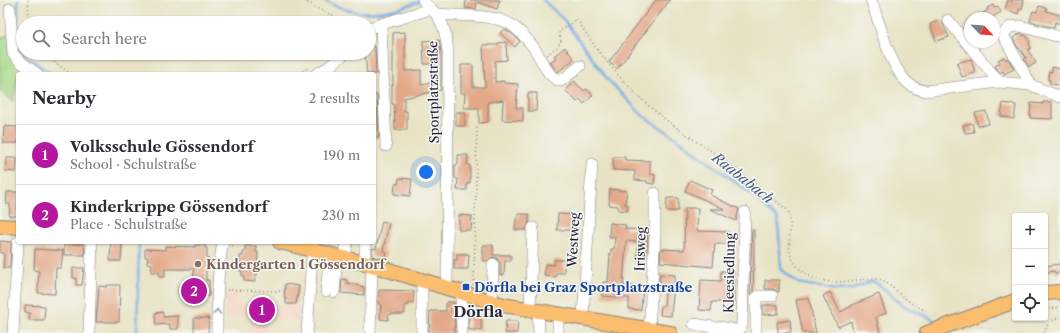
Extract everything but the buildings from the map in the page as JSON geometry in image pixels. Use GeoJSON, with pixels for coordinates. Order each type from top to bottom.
{"type":"FeatureCollection","features":[{"type":"Feature","properties":{"kind":"main road"},"geometry":{"type":"LineString","coordinates":[[0,226],[16,227]]}},
{"type":"Feature","properties":{"kind":"main road"},"geometry":{"type":"LineString","coordinates":[[296,244],[313,246],[338,257],[369,264],[503,305],[670,333]]}},
{"type":"Feature","properties":{"kind":"main road"},"geometry":{"type":"LineString","coordinates":[[1048,293],[1060,292]]}},
{"type":"Feature","properties":{"kind":"main road"},"geometry":{"type":"LineString","coordinates":[[927,333],[1012,302]]}},
{"type":"Feature","properties":{"kind":"street"},"geometry":{"type":"LineString","coordinates":[[871,0],[895,65],[904,80],[909,85],[926,91],[999,82],[1031,85],[1060,97]]}},
{"type":"Feature","properties":{"kind":"street"},"geometry":{"type":"LineString","coordinates":[[376,26],[429,7],[490,18],[509,24],[518,30],[526,38],[550,73],[557,80],[561,81],[580,66]]}},
{"type":"Feature","properties":{"kind":"street","name":"Sportplatzstraße"},"geometry":{"type":"LineString","coordinates":[[429,7],[446,31],[448,51],[447,287]]}},
{"type":"Feature","properties":{"kind":"street"},"geometry":{"type":"LineString","coordinates":[[10,9],[12,49],[13,54],[16,57]]}},
{"type":"Feature","properties":{"kind":"street"},"geometry":{"type":"LineString","coordinates":[[948,20],[999,82]]}},
{"type":"Feature","properties":{"kind":"street"},"geometry":{"type":"LineString","coordinates":[[382,24],[386,146]]}},
{"type":"Feature","properties":{"kind":"street"},"geometry":{"type":"LineString","coordinates":[[1031,85],[1004,37],[1004,33],[1010,27],[1020,26],[1060,37]]}},
{"type":"Feature","properties":{"kind":"street"},"geometry":{"type":"LineString","coordinates":[[19,60],[34,72]]}},
{"type":"Feature","properties":{"kind":"street"},"geometry":{"type":"LineString","coordinates":[[320,72],[337,60]]}},
{"type":"Feature","properties":{"kind":"street","name":"Westweg"},"geometry":{"type":"LineString","coordinates":[[583,318],[592,164]]}},
{"type":"Feature","properties":{"kind":"street","name":"Irisweg"},"geometry":{"type":"LineString","coordinates":[[649,330],[655,236],[655,193]]}},
{"type":"Feature","properties":{"kind":"street","name":"Kleesiedlung"},"geometry":{"type":"LineString","coordinates":[[717,331],[720,327],[735,330],[740,329],[742,325],[745,212]]}},
{"type":"Feature","properties":{"kind":"street"},"geometry":{"type":"LineString","coordinates":[[532,228],[534,310],[539,333]]}},
{"type":"Feature","properties":{"kind":"street"},"geometry":{"type":"LineString","coordinates":[[14,333],[18,244]]}},
{"type":"Feature","properties":{"kind":"street"},"geometry":{"type":"LineString","coordinates":[[90,333],[92,244]]}},
{"type":"Feature","properties":{"kind":"street"},"geometry":{"type":"LineString","coordinates":[[217,333],[217,290],[223,244]]}},
{"type":"Feature","properties":{"kind":"street"},"geometry":{"type":"LineString","coordinates":[[330,292],[338,257],[346,244]]}},
{"type":"Feature","properties":{"kind":"street"},"geometry":{"type":"LineString","coordinates":[[365,244],[369,264],[370,333]]}},
{"type":"Feature","properties":{"kind":"street"},"geometry":{"type":"LineString","coordinates":[[307,333],[313,246]]}},
{"type":"Feature","properties":{"kind":"street"},"geometry":{"type":"LineString","coordinates":[[492,302],[493,264]]}},
{"type":"Feature","properties":{"kind":"street"},"geometry":{"type":"LineString","coordinates":[[422,280],[422,333]]}},
{"type":"Feature","properties":{"kind":"street"},"geometry":{"type":"LineString","coordinates":[[462,333],[468,294]]}},
{"type":"Feature","properties":{"kind":"street"},"geometry":{"type":"LineString","coordinates":[[756,333],[756,298],[759,296],[772,296]]}},
{"type":"Feature","properties":{"kind":"street"},"geometry":{"type":"LineString","coordinates":[[558,314],[558,333]]}},
{"type":"Feature","properties":{"kind":"street"},"geometry":{"type":"LineString","coordinates":[[694,324],[713,327],[717,331]]}},
{"type":"Feature","properties":{"kind":"path"},"geometry":{"type":"LineString","coordinates":[[28,0],[29,16]]}},
{"type":"Feature","properties":{"kind":"path"},"geometry":{"type":"LineString","coordinates":[[304,0],[316,8],[334,16]]}},
{"type":"Feature","properties":{"kind":"path"},"geometry":{"type":"LineString","coordinates":[[541,60],[557,47],[561,40],[560,32],[577,19],[596,48],[609,64],[664,118],[734,167],[786,209],[790,214],[789,251],[792,258],[801,270],[814,278],[829,282],[878,279],[889,285],[911,303],[926,311]]}},
{"type":"Feature","properties":{"kind":"path"},"geometry":{"type":"LineString","coordinates":[[51,60],[68,72]]}},
{"type":"Feature","properties":{"kind":"path"},"geometry":{"type":"LineString","coordinates":[[468,294],[477,126]]}},
{"type":"Feature","properties":{"kind":"path"},"geometry":{"type":"LineString","coordinates":[[225,264],[238,264]]}},
{"type":"Feature","properties":{"kind":"path"},"geometry":{"type":"LineString","coordinates":[[217,290],[282,291]]}},
{"type":"Feature","properties":{"kind":"path"},"geometry":{"type":"LineString","coordinates":[[1048,309],[1060,307]]}},
{"type":"Feature","properties":{"kind":"path"},"geometry":{"type":"LineString","coordinates":[[1044,333],[1049,322],[1060,317]]}},
{"type":"Feature","properties":{"kind":"shaded area"},"geometry":{"type":"Polygon","coordinates":[[[225,293],[238,293],[238,304],[251,304],[251,301],[265,301],[265,305],[299,304],[298,320],[266,320],[266,333],[250,333],[250,315],[225,317],[225,293]]]}},
{"type":"Feature","properties":{"kind":"green space"},"geometry":{"type":"Polygon","coordinates":[[[11,34],[16,48],[16,60],[20,60],[21,62],[19,72],[16,72],[16,86],[13,101],[0,91],[0,38],[11,34]]]}},
{"type":"Feature","properties":{"kind":"waterway"},"geometry":{"type":"LineString","coordinates":[[18,0],[18,16]]}},
{"type":"Feature","properties":{"kind":"waterway","name":"Raababach"},"geometry":{"type":"LineString","coordinates":[[323,0],[348,10],[360,12],[396,9],[421,1]]}},
{"type":"Feature","properties":{"kind":"waterway","name":"Raababach"},"geometry":{"type":"LineString","coordinates":[[543,0],[564,20],[609,81],[642,115],[679,140],[754,196],[778,219],[781,269],[798,283],[837,290],[853,289],[872,281],[903,305],[937,323]]}},
{"type":"Feature","properties":{"kind":"waterway"},"geometry":{"type":"LineString","coordinates":[[31,60],[49,72]]}},
{"type":"Feature","properties":{"kind":"waterway"},"geometry":{"type":"LineString","coordinates":[[137,333],[139,244]]}},
{"type":"Feature","properties":{"kind":"place","name":"Kindergarten 1 Gössendorf"},"geometry":{"type":"Point","coordinates":[198,264]}},
{"type":"Feature","properties":{"kind":"place","name":"Dörfla bei Graz Sportplatzstraße"},"geometry":{"type":"Point","coordinates":[466,287]}},
{"type":"Feature","properties":{"kind":"place","name":"Kinderkrippe Gössendorf"},"geometry":{"type":"Point","coordinates":[194,291]}},
{"type":"Feature","properties":{"kind":"place","name":"Volksschule Gössendorf"},"geometry":{"type":"Point","coordinates":[262,310]}},
{"type":"Feature","properties":{"kind":"district","name":"Dörfla"},"geometry":{"type":"Point","coordinates":[478,311]}}]}
